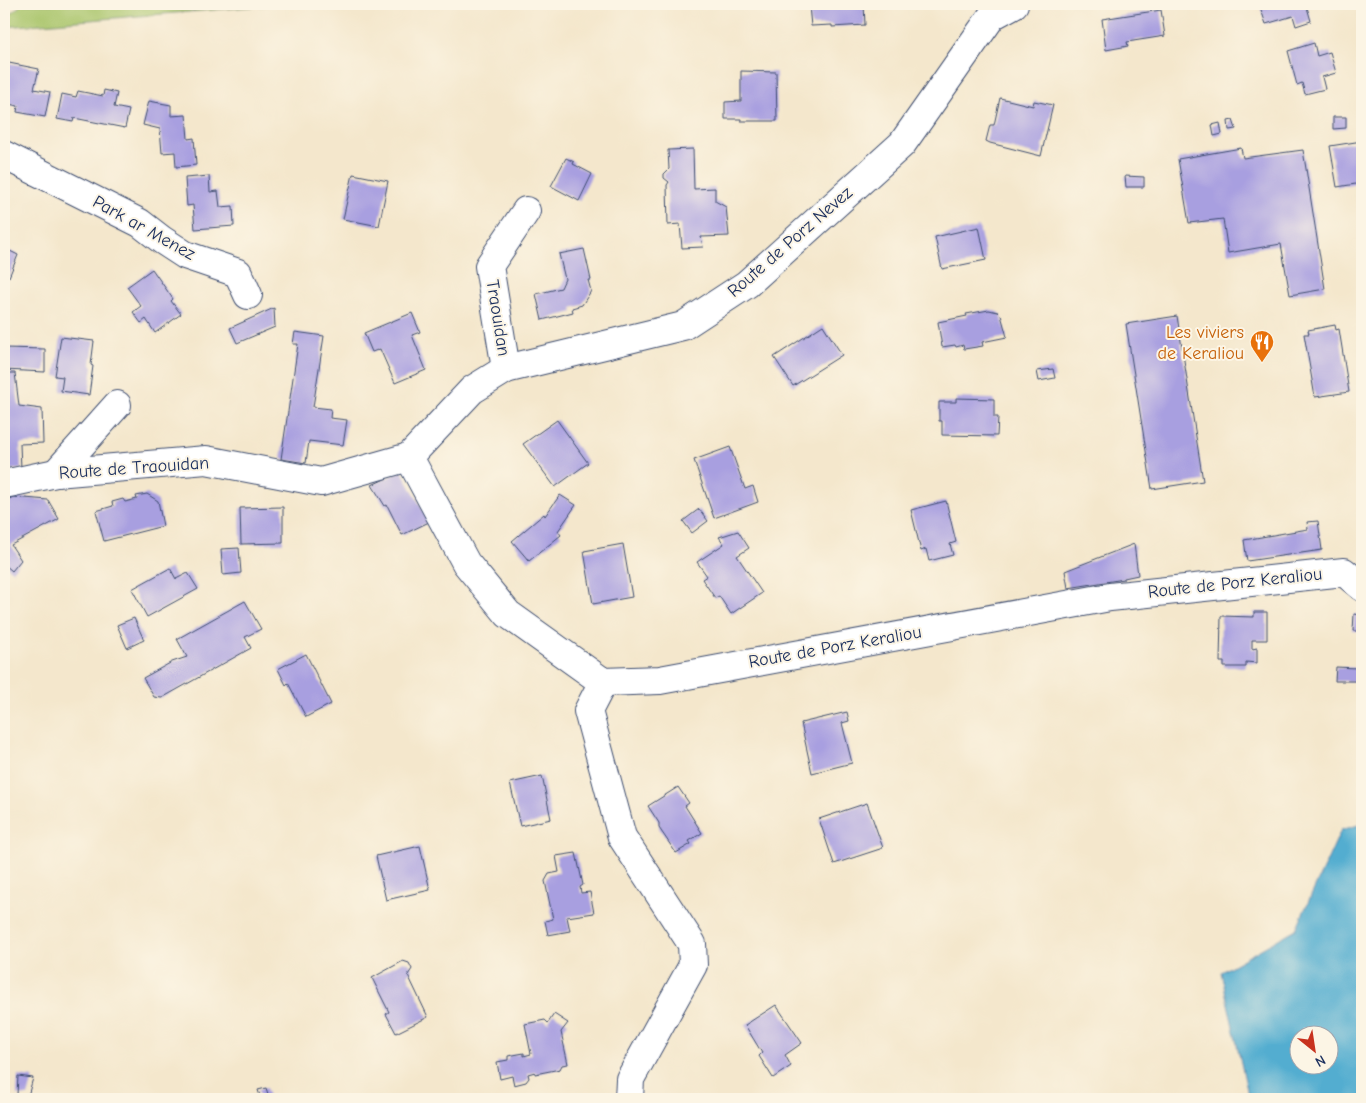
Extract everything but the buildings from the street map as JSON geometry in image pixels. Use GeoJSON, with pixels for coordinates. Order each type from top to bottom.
{"type":"FeatureCollection","features":[{"type":"Feature","properties":{"kind":"street","name":"Route de Porz Nevez"},"geometry":{"type":"LineString","coordinates":[[409,457],[472,390],[506,369],[683,326],[747,284],[902,144],[992,16],[1014,4]]}},
{"type":"Feature","properties":{"kind":"street","name":"Park ar Menez"},"geometry":{"type":"LineString","coordinates":[[4,155],[140,223],[185,255],[238,274],[248,295]]}},
{"type":"Feature","properties":{"kind":"street","name":"Traouidan"},"geometry":{"type":"LineString","coordinates":[[506,369],[489,266],[526,210]]}},
{"type":"Feature","properties":{"kind":"street"},"geometry":{"type":"LineString","coordinates":[[56,472],[117,405]]}},
{"type":"Feature","properties":{"kind":"street","name":"Route de Traouidan"},"geometry":{"type":"LineString","coordinates":[[4,482],[8,483],[56,472],[206,460],[321,482],[409,457]]}},
{"type":"Feature","properties":{"kind":"street"},"geometry":{"type":"LineString","coordinates":[[409,457],[466,563],[508,614],[603,682],[588,711],[622,837],[692,944],[693,965],[630,1079],[630,1099]]}},
{"type":"Feature","properties":{"kind":"street","name":"Route de Porz Keraliou"},"geometry":{"type":"LineString","coordinates":[[603,682],[660,680],[1110,597],[1344,572],[1362,586]]}},
{"type":"Feature","properties":{"kind":"green space"},"geometry":{"type":"Polygon","coordinates":[[[22,4],[286,4],[4,27],[4,20],[22,4]]]}},
{"type":"Feature","properties":{"kind":"water"},"geometry":{"type":"Polygon","coordinates":[[[1362,824],[1362,1099],[1249,1099],[1221,972],[1296,929],[1341,830],[1362,824]]]}},
{"type":"Feature","properties":{"kind":"place","name":"Les viviers de Keraliou"},"geometry":{"type":"Point","coordinates":[1262,363]}}]}
